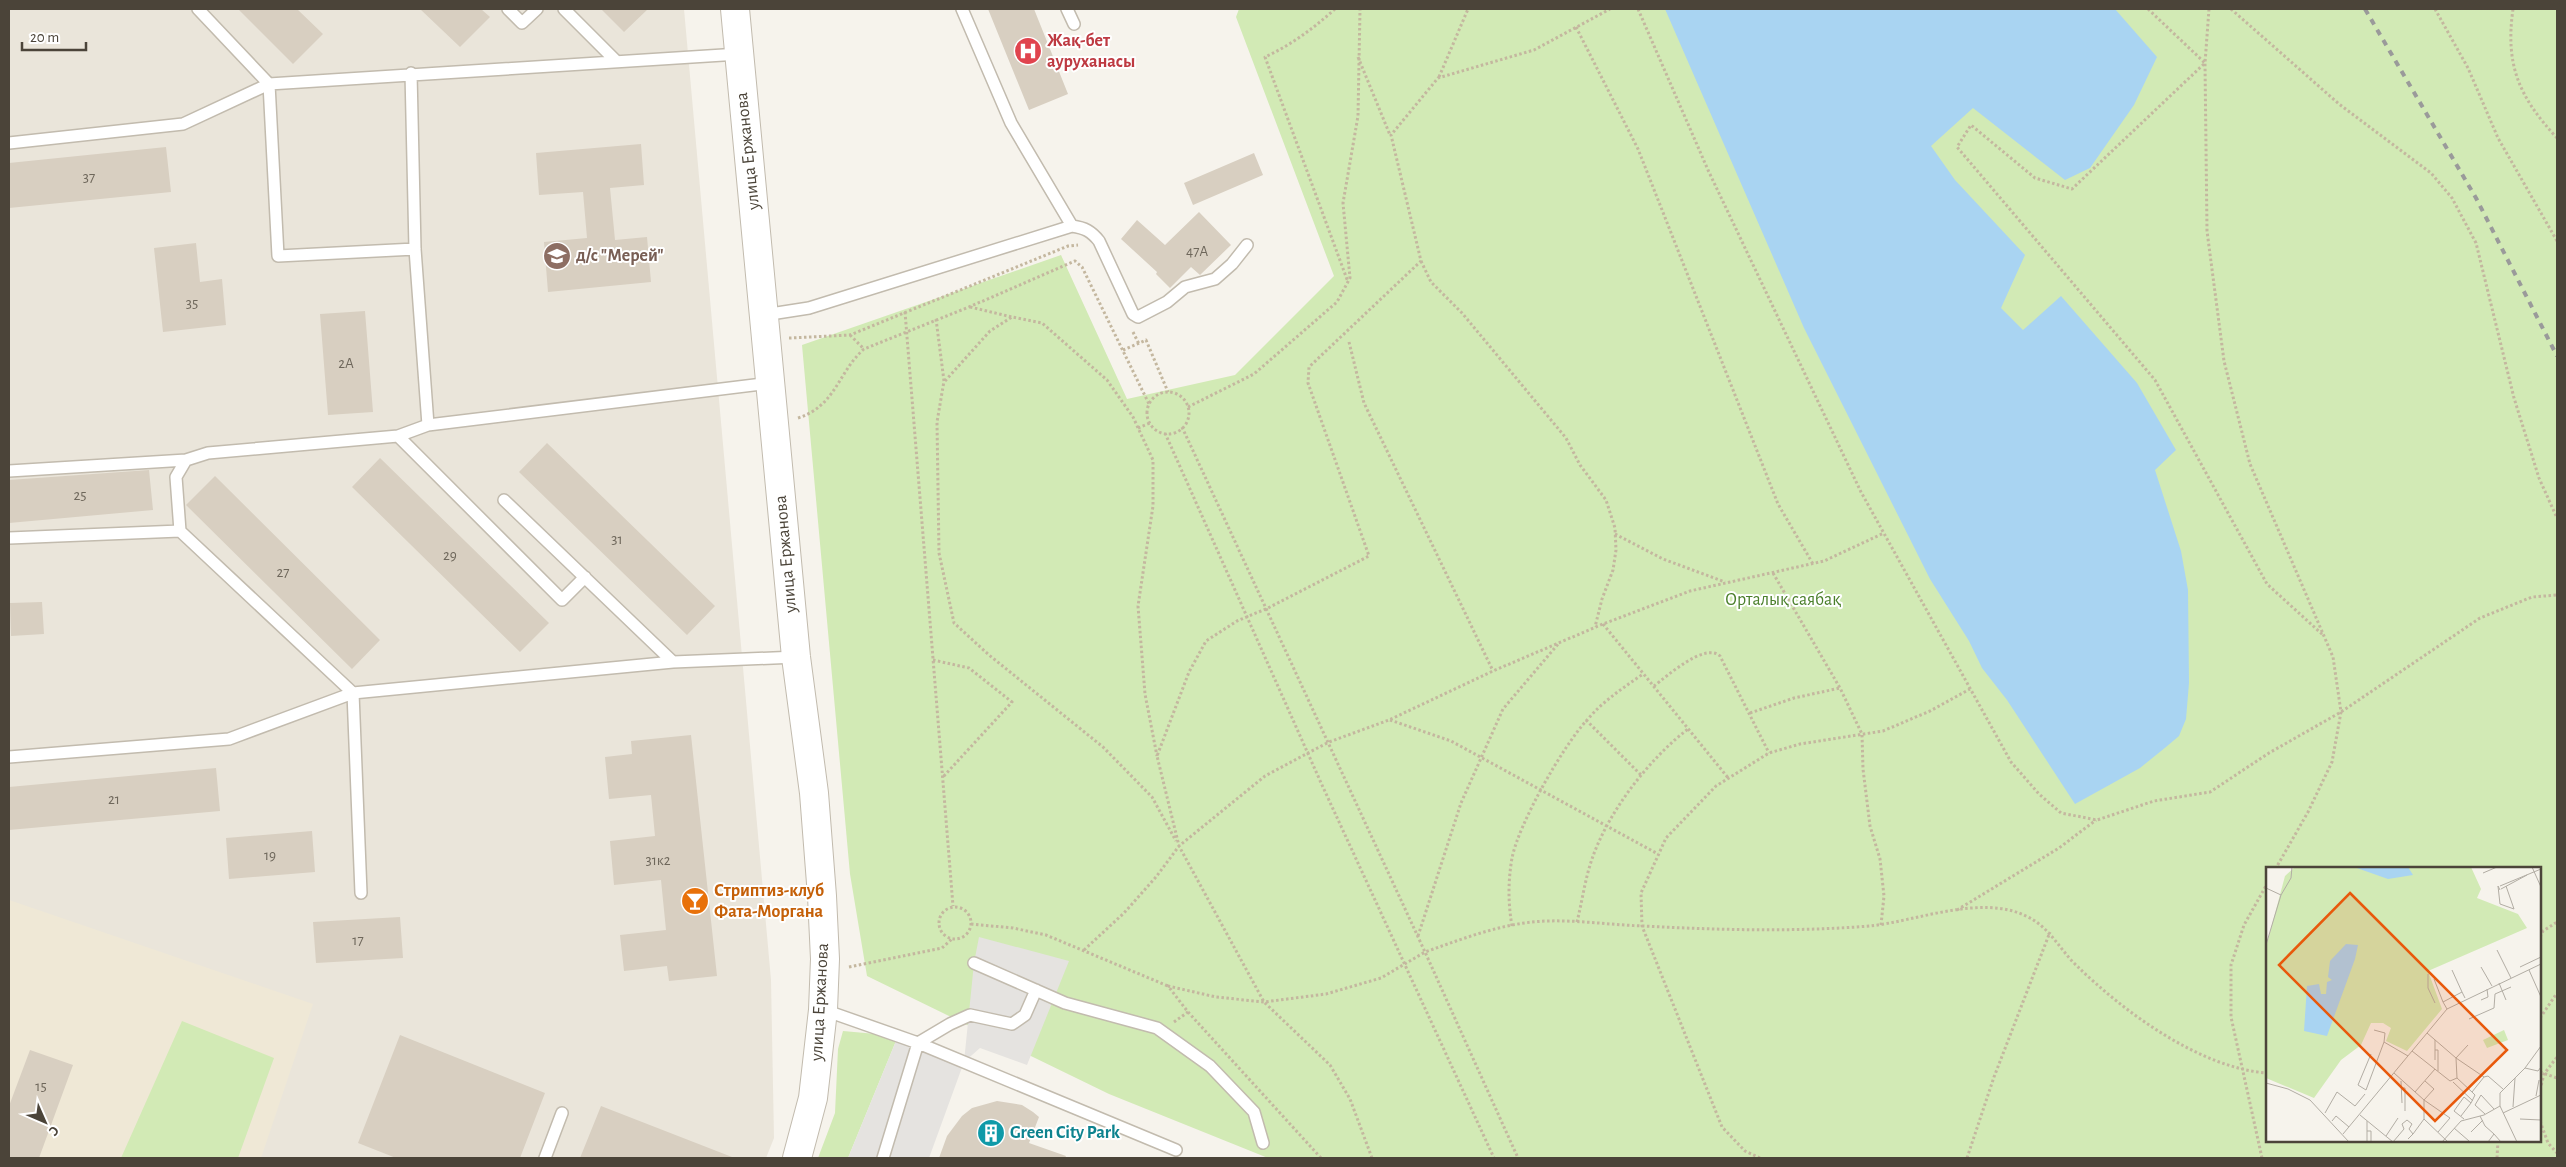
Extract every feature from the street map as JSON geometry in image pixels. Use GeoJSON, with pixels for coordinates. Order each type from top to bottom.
{"type":"FeatureCollection","features":[{"type":"Feature","properties":{"kind":"street","name":"улица Ержанова"},"geometry":{"type":"LineString","coordinates":[[735,9],[796,657],[814,793],[822,896],[825,959],[823,1010],[813,1098],[797,1158]]}},
{"type":"Feature","properties":{"kind":"lane"},"geometry":{"type":"LineString","coordinates":[[198,9],[269,84],[278,256],[415,249]]}},
{"type":"Feature","properties":{"kind":"lane"},"geometry":{"type":"LineString","coordinates":[[508,9],[522,23],[537,9]]}},
{"type":"Feature","properties":{"kind":"lane"},"geometry":{"type":"LineString","coordinates":[[564,9],[616,60]]}},
{"type":"Feature","properties":{"kind":"lane"},"geometry":{"type":"LineString","coordinates":[[962,9],[1011,123],[1072,226]]}},
{"type":"Feature","properties":{"kind":"lane"},"geometry":{"type":"LineString","coordinates":[[1067,9],[1074,24]]}},
{"type":"Feature","properties":{"kind":"lane"},"geometry":{"type":"LineString","coordinates":[[9,144],[183,124],[269,84],[411,73],[739,54]]}},
{"type":"Feature","properties":{"kind":"lane"},"geometry":{"type":"LineString","coordinates":[[411,73],[415,249],[428,425]]}},
{"type":"Feature","properties":{"kind":"lane"},"geometry":{"type":"LineString","coordinates":[[765,327],[809,308],[1072,226],[1092,232],[1099,241],[1133,314],[1138,317],[1168,302],[1185,288],[1215,279],[1232,264],[1247,245]]}},
{"type":"Feature","properties":{"kind":"lane"},"geometry":{"type":"LineString","coordinates":[[9,471],[186,460],[208,453],[398,436],[428,425],[770,383]]}},
{"type":"Feature","properties":{"kind":"lane"},"geometry":{"type":"LineString","coordinates":[[398,436],[562,600],[585,577]]}},
{"type":"Feature","properties":{"kind":"lane"},"geometry":{"type":"LineString","coordinates":[[186,460],[176,477],[180,531],[353,693],[361,893]]}},
{"type":"Feature","properties":{"kind":"lane"},"geometry":{"type":"LineString","coordinates":[[504,500],[674,662]]}},
{"type":"Feature","properties":{"kind":"lane"},"geometry":{"type":"LineString","coordinates":[[9,538],[180,531]]}},
{"type":"Feature","properties":{"kind":"lane"},"geometry":{"type":"LineString","coordinates":[[9,757],[228,740],[353,693],[674,662],[796,657]]}},
{"type":"Feature","properties":{"kind":"lane"},"geometry":{"type":"LineString","coordinates":[[974,963],[1066,1003],[1156,1028],[1210,1066],[1254,1112],[1264,1143]]}},
{"type":"Feature","properties":{"kind":"lane"},"geometry":{"type":"LineString","coordinates":[[883,1158],[918,1043],[950,1024],[970,1015],[1012,1024],[1025,1015],[1036,990]]}},
{"type":"Feature","properties":{"kind":"lane"},"geometry":{"type":"LineString","coordinates":[[823,1010],[918,1043],[1176,1150]]}},
{"type":"Feature","properties":{"kind":"lane"},"geometry":{"type":"LineString","coordinates":[[545,1158],[562,1113]]}},
{"type":"Feature","properties":{"kind":"path"},"geometry":{"type":"LineString","coordinates":[[1335,9],[1322,21],[1283,48],[1265,57],[1348,282]]}},
{"type":"Feature","properties":{"kind":"path"},"geometry":{"type":"LineString","coordinates":[[1188,407],[1254,374],[1337,302],[1348,282],[1350,272],[1343,204],[1358,116],[1360,9]]}},
{"type":"Feature","properties":{"kind":"path"},"geometry":{"type":"LineString","coordinates":[[1390,135],[1438,78],[1468,9]]}},
{"type":"Feature","properties":{"kind":"path"},"geometry":{"type":"LineString","coordinates":[[1438,78],[1534,50],[1610,9]]}},
{"type":"Feature","properties":{"kind":"path"},"geometry":{"type":"LineString","coordinates":[[1638,9],[1708,170],[1861,492],[2011,762],[2039,794],[2060,813],[2097,820]]}},
{"type":"Feature","properties":{"kind":"path"},"geometry":{"type":"LineString","coordinates":[[2148,9],[2205,63]]}},
{"type":"Feature","properties":{"kind":"path"},"geometry":{"type":"LineString","coordinates":[[2210,9],[2205,63],[2207,231],[2224,361],[2250,464],[2333,658],[2341,712],[2332,762],[2308,812],[2277,867]]}},
{"type":"Feature","properties":{"kind":"path"},"geometry":{"type":"LineString","coordinates":[[2231,9],[2339,104],[2431,173],[2452,198],[2476,244],[2514,398],[2539,478],[2557,518]]}},
{"type":"Feature","properties":{"kind":"path"},"geometry":{"type":"LineString","coordinates":[[2435,9],[2468,68],[2498,138],[2557,241]]}},
{"type":"Feature","properties":{"kind":"path"},"geometry":{"type":"LineString","coordinates":[[2513,9],[2510,34],[2513,68],[2528,99],[2543,122],[2557,138]]}},
{"type":"Feature","properties":{"kind":"path"},"geometry":{"type":"LineString","coordinates":[[1576,27],[1638,149],[1778,504],[1813,564]]}},
{"type":"Feature","properties":{"kind":"path"},"geometry":{"type":"LineString","coordinates":[[1358,56],[1390,135],[1420,261],[1431,282],[1462,313],[1566,438],[1580,465],[1606,500],[1615,534],[1613,570],[1602,599],[1595,628]]}},
{"type":"Feature","properties":{"kind":"path"},"geometry":{"type":"LineString","coordinates":[[2205,63],[2072,189],[2035,178],[1971,125],[1957,147],[2155,380],[2267,584],[2323,635]]}},
{"type":"Feature","properties":{"kind":"path"},"geometry":{"type":"LineString","coordinates":[[765,327],[850,335],[1068,246],[1081,244]]}},
{"type":"Feature","properties":{"kind":"path"},"geometry":{"type":"LineString","coordinates":[[798,418],[812,413],[825,402],[838,386],[852,359],[864,349],[969,307],[1075,261],[1082,268],[1149,404]]}},
{"type":"Feature","properties":{"kind":"path"},"geometry":{"type":"LineString","coordinates":[[1157,756],[1189,672],[1206,641],[1247,617],[1369,556],[1308,383],[1309,368],[1420,261]]}},
{"type":"Feature","properties":{"kind":"path"},"geometry":{"type":"LineString","coordinates":[[969,307],[1042,323],[1107,380],[1138,428],[1153,460],[1153,506],[1138,606],[1146,694],[1157,756],[1179,846]]}},
{"type":"Feature","properties":{"kind":"path"},"geometry":{"type":"LineString","coordinates":[[905,312],[953,906]]}},
{"type":"Feature","properties":{"kind":"path"},"geometry":{"type":"LineString","coordinates":[[944,381],[990,331],[1012,317]]}},
{"type":"Feature","properties":{"kind":"path"},"geometry":{"type":"LineString","coordinates":[[936,319],[944,381],[937,422],[939,553],[954,623],[989,655],[1110,754],[1152,797],[1264,1002],[1330,1066],[1350,1099],[1371,1158]]}},
{"type":"Feature","properties":{"kind":"path"},"geometry":{"type":"LineString","coordinates":[[1131,327],[1139,344]]}},
{"type":"Feature","properties":{"kind":"path"},"geometry":{"type":"LineString","coordinates":[[850,335],[864,349]]}},
{"type":"Feature","properties":{"kind":"path"},"geometry":{"type":"LineString","coordinates":[[1123,350],[1146,340],[1168,392]]}},
{"type":"Feature","properties":{"kind":"path"},"geometry":{"type":"LineString","coordinates":[[1350,342],[1364,403],[1493,671]]}},
{"type":"Feature","properties":{"kind":"path"},"geometry":{"type":"LineString","coordinates":[[1168,392],[1178,394],[1188,407],[1188,416],[1182,427],[1177,431],[1165,433],[1153,428],[1147,417],[1149,404],[1158,394],[1168,392]]}},
{"type":"Feature","properties":{"kind":"path"},"geometry":{"type":"LineString","coordinates":[[1138,428],[1150,423]]}},
{"type":"Feature","properties":{"kind":"path"},"geometry":{"type":"LineString","coordinates":[[1182,427],[1268,608],[1518,1158]]}},
{"type":"Feature","properties":{"kind":"path"},"geometry":{"type":"LineString","coordinates":[[1165,433],[1308,753],[1494,1158]]}},
{"type":"Feature","properties":{"kind":"path"},"geometry":{"type":"LineString","coordinates":[[1615,534],[1663,559],[1726,582]]}},
{"type":"Feature","properties":{"kind":"path"},"geometry":{"type":"LineString","coordinates":[[1084,950],[1124,913],[1156,878],[1179,846],[1265,776],[1329,742],[1389,720],[1493,671],[1602,624],[1690,592],[1726,582],[1824,562],[1884,534]]}},
{"type":"Feature","properties":{"kind":"path"},"geometry":{"type":"LineString","coordinates":[[1773,573],[1840,688],[1862,734],[1863,769],[1870,826],[1880,859],[1884,896],[1880,924]]}},
{"type":"Feature","properties":{"kind":"path"},"geometry":{"type":"LineString","coordinates":[[1956,911],[2059,848],[2097,820],[2154,802],[2210,792],[2269,753],[2341,712],[2480,618],[2532,597],[2557,595]]}},
{"type":"Feature","properties":{"kind":"path"},"geometry":{"type":"LineString","coordinates":[[1602,624],[1729,778]]}},
{"type":"Feature","properties":{"kind":"path"},"geometry":{"type":"LineString","coordinates":[[1418,937],[1461,803],[1503,710],[1559,643]]}},
{"type":"Feature","properties":{"kind":"path"},"geometry":{"type":"LineString","coordinates":[[1654,686],[1695,658],[1708,651],[1716,652],[1720,656],[1769,753]]}},
{"type":"Feature","properties":{"kind":"path"},"geometry":{"type":"LineString","coordinates":[[933,660],[969,668],[1012,702],[943,777]]}},
{"type":"Feature","properties":{"kind":"path"},"geometry":{"type":"LineString","coordinates":[[1512,926],[1508,891],[1513,856],[1541,790],[1586,720],[1612,696],[1643,674]]}},
{"type":"Feature","properties":{"kind":"path"},"geometry":{"type":"LineString","coordinates":[[1750,713],[1794,698],[1840,688]]}},
{"type":"Feature","properties":{"kind":"path"},"geometry":{"type":"LineString","coordinates":[[1760,1158],[1745,1151],[1722,1127],[1642,926],[1641,893],[1658,854],[1666,838],[1716,786],[1769,753],[1800,744],[1884,731],[1930,711],[1970,689]]}},
{"type":"Feature","properties":{"kind":"path"},"geometry":{"type":"LineString","coordinates":[[1389,720],[1451,741],[1658,854]]}},
{"type":"Feature","properties":{"kind":"path"},"geometry":{"type":"LineString","coordinates":[[1586,720],[1641,775]]}},
{"type":"Feature","properties":{"kind":"path"},"geometry":{"type":"LineString","coordinates":[[1577,922],[1592,859],[1608,827],[1641,775],[1666,746],[1688,729]]}},
{"type":"Feature","properties":{"kind":"path"},"geometry":{"type":"LineString","coordinates":[[2262,1158],[2240,1069],[2231,1017],[2232,965],[2244,925],[2266,886]]}},
{"type":"Feature","properties":{"kind":"path"},"geometry":{"type":"LineString","coordinates":[[845,968],[942,948],[953,938],[964,936],[970,930],[971,924],[968,913],[962,908],[953,906],[945,909],[940,916],[938,924],[941,932],[953,938]]}},
{"type":"Feature","properties":{"kind":"path"},"geometry":{"type":"LineString","coordinates":[[971,924],[1014,928],[1046,935],[1168,986],[1216,997],[1264,1002],[1326,994],[1381,978],[1425,952],[1489,930],[1547,921],[1813,931],[1880,924],[1956,911],[1994,907],[2026,916],[2050,932],[2074,964],[2114,1002],[2161,1034],[2240,1069],[2266,1074]]}},
{"type":"Feature","properties":{"kind":"path"},"geometry":{"type":"LineString","coordinates":[[2541,935],[2543,931],[2557,922]]}},
{"type":"Feature","properties":{"kind":"path"},"geometry":{"type":"LineString","coordinates":[[1967,1158],[1994,1077],[2050,932]]}},
{"type":"Feature","properties":{"kind":"path"},"geometry":{"type":"LineString","coordinates":[[1168,986],[1188,1012],[1321,1158]]}},
{"type":"Feature","properties":{"kind":"path"},"geometry":{"type":"LineString","coordinates":[[2541,1017],[2557,993]]}},
{"type":"Feature","properties":{"kind":"path"},"geometry":{"type":"LineString","coordinates":[[2541,1086],[2544,1074],[2557,1057]]}},
{"type":"Feature","properties":{"kind":"path"},"geometry":{"type":"LineString","coordinates":[[2541,1072],[2557,1078]]}},
{"type":"Feature","properties":{"kind":"path"},"geometry":{"type":"LineString","coordinates":[[2541,1124],[2548,1143],[2557,1153]]}},
{"type":"Feature","properties":{"kind":"path"},"geometry":{"type":"LineString","coordinates":[[2497,1158],[2498,1142]]}},
{"type":"Feature","properties":{"kind":"shaded area"},"geometry":{"type":"Polygon","coordinates":[[[9,9],[684,9],[771,980],[774,1138],[766,1158],[9,1158],[9,9]]]}},
{"type":"Feature","properties":{"kind":"shaded area"},"geometry":{"type":"Polygon","coordinates":[[[9,900],[313,1004],[261,1158],[9,1158],[9,900]]]}},
{"type":"Feature","properties":{"kind":"shaded area"},"geometry":{"type":"Polygon","coordinates":[[[979,937],[1069,961],[1027,1065],[980,1048],[964,1062],[974,963],[979,937]]]}},
{"type":"Feature","properties":{"kind":"shaded area"},"geometry":{"type":"Polygon","coordinates":[[[898,1036],[964,1062],[929,1158],[848,1158],[898,1036]]]}},
{"type":"Feature","properties":{"kind":"green space","name":"Орталық саябақ"},"geometry":{"type":"Polygon","coordinates":[[[1239,9],[2557,9],[2557,1158],[1268,1158],[1109,1094],[867,976],[850,874],[802,345],[1061,255],[1127,399],[1235,375],[1334,276],[1236,17],[1239,9]]]}},
{"type":"Feature","properties":{"kind":"green space"},"geometry":{"type":"Polygon","coordinates":[[[182,1021],[274,1058],[238,1158],[121,1158],[182,1021]]]}},
{"type":"Feature","properties":{"kind":"green space"},"geometry":{"type":"Polygon","coordinates":[[[843,1031],[898,1036],[848,1158],[818,1158],[835,1113],[838,1049],[843,1031]]]}},
{"type":"Feature","properties":{"kind":"water"},"geometry":{"type":"Polygon","coordinates":[[[1665,9],[2115,9],[2157,57],[2134,105],[2090,168],[2065,180],[1973,108],[1931,146],[1955,180],[2025,255],[2001,308],[2023,330],[2061,296],[2137,383],[2176,450],[2155,470],[2181,551],[2188,590],[2189,683],[2186,719],[2179,736],[2140,768],[2075,804],[2007,700],[1982,668],[1969,641],[1930,579],[1804,328],[1665,9]]]}},
{"type":"Feature","properties":{"kind":"building"},"geometry":{"type":"Polygon","coordinates":[[[238,9],[297,9],[323,34],[293,64],[238,9]]]}},
{"type":"Feature","properties":{"kind":"building"},"geometry":{"type":"Polygon","coordinates":[[[420,9],[481,9],[490,17],[460,47],[420,9]]]}},
{"type":"Feature","properties":{"kind":"building"},"geometry":{"type":"Polygon","coordinates":[[[601,9],[648,9],[624,32],[601,9]]]}},
{"type":"Feature","properties":{"kind":"building","name":"Жақ-бет ауруханасы"},"geometry":{"type":"Polygon","coordinates":[[[988,9],[1034,9],[1068,94],[1029,110],[988,9]]]}},
{"type":"Feature","properties":{"kind":"building"},"geometry":{"type":"Polygon","coordinates":[[[641,144],[644,185],[610,188],[615,240],[647,237],[651,282],[548,292],[544,242],[587,238],[583,192],[539,195],[536,153],[641,144]]]}},
{"type":"Feature","properties":{"kind":"building"},"geometry":{"type":"Polygon","coordinates":[[[166,147],[171,192],[9,208],[9,163],[166,147]]]}},
{"type":"Feature","properties":{"kind":"building"},"geometry":{"type":"Polygon","coordinates":[[[1254,153],[1263,175],[1193,205],[1184,183],[1254,153]]]}},
{"type":"Feature","properties":{"kind":"building"},"geometry":{"type":"Polygon","coordinates":[[[1199,212],[1231,245],[1200,275],[1191,267],[1170,288],[1156,274],[1157,272],[1121,239],[1137,220],[1165,245],[1199,212]]]}},
{"type":"Feature","properties":{"kind":"building"},"geometry":{"type":"Polygon","coordinates":[[[196,243],[200,282],[222,279],[226,325],[163,332],[154,248],[196,243]]]}},
{"type":"Feature","properties":{"kind":"building"},"geometry":{"type":"Polygon","coordinates":[[[365,311],[373,412],[328,415],[320,314],[365,311]]]}},
{"type":"Feature","properties":{"kind":"building"},"geometry":{"type":"Polygon","coordinates":[[[547,443],[715,606],[687,635],[519,472],[547,443]]]}},
{"type":"Feature","properties":{"kind":"building"},"geometry":{"type":"Polygon","coordinates":[[[380,458],[549,623],[520,652],[352,487],[380,458]]]}},
{"type":"Feature","properties":{"kind":"building"},"geometry":{"type":"Polygon","coordinates":[[[149,470],[153,510],[9,523],[9,480],[149,470]]]}},
{"type":"Feature","properties":{"kind":"building"},"geometry":{"type":"Polygon","coordinates":[[[215,476],[380,640],[352,669],[186,505],[215,476]]]}},
{"type":"Feature","properties":{"kind":"building"},"geometry":{"type":"Polygon","coordinates":[[[42,602],[44,634],[11,636],[10,603],[42,602]]]}},
{"type":"Feature","properties":{"kind":"building"},"geometry":{"type":"Polygon","coordinates":[[[691,735],[717,976],[669,981],[667,966],[624,971],[620,935],[666,930],[661,880],[614,885],[610,841],[655,836],[651,795],[609,799],[605,757],[632,754],[631,741],[691,735]]]}},
{"type":"Feature","properties":{"kind":"building"},"geometry":{"type":"Polygon","coordinates":[[[216,768],[220,811],[9,830],[9,787],[216,768]]]}},
{"type":"Feature","properties":{"kind":"building"},"geometry":{"type":"Polygon","coordinates":[[[312,831],[315,872],[229,879],[226,838],[312,831]]]}},
{"type":"Feature","properties":{"kind":"building"},"geometry":{"type":"Polygon","coordinates":[[[400,917],[403,958],[316,963],[313,922],[400,917]]]}},
{"type":"Feature","properties":{"kind":"building"},"geometry":{"type":"Polygon","coordinates":[[[400,1035],[545,1093],[520,1158],[396,1158],[358,1143],[400,1035]]]}},
{"type":"Feature","properties":{"kind":"building"},"geometry":{"type":"Polygon","coordinates":[[[30,1050],[73,1065],[39,1158],[9,1158],[9,1106],[30,1050]]]}},
{"type":"Feature","properties":{"kind":"building","name":"Green City Park"},"geometry":{"type":"Polygon","coordinates":[[[997,1101],[1022,1105],[1039,1117],[1029,1143],[1066,1156],[1065,1158],[939,1158],[947,1136],[962,1116],[972,1108],[997,1101]]]}},
{"type":"Feature","properties":{"kind":"building"},"geometry":{"type":"Polygon","coordinates":[[[601,1106],[732,1157],[732,1158],[580,1158],[601,1106]]]}},
{"type":"Feature","properties":{"kind":"railway"},"geometry":{"type":"LineString","coordinates":[[2365,9],[2476,198],[2557,356]]}},
{"type":"Feature","properties":{"kind":"place","name":"Жақ-бет ауруханасы"},"geometry":{"type":"Point","coordinates":[1028,51]}},
{"type":"Feature","properties":{"kind":"place","name":"д/с \"Мерей\""},"geometry":{"type":"Point","coordinates":[557,256]}},
{"type":"Feature","properties":{"kind":"place","name":"Стриптиз-клуб Фата-Моргана"},"geometry":{"type":"Point","coordinates":[695,901]}},
{"type":"Feature","properties":{"kind":"place","name":"Green City Park"},"geometry":{"type":"Point","coordinates":[991,1133]}}]}
